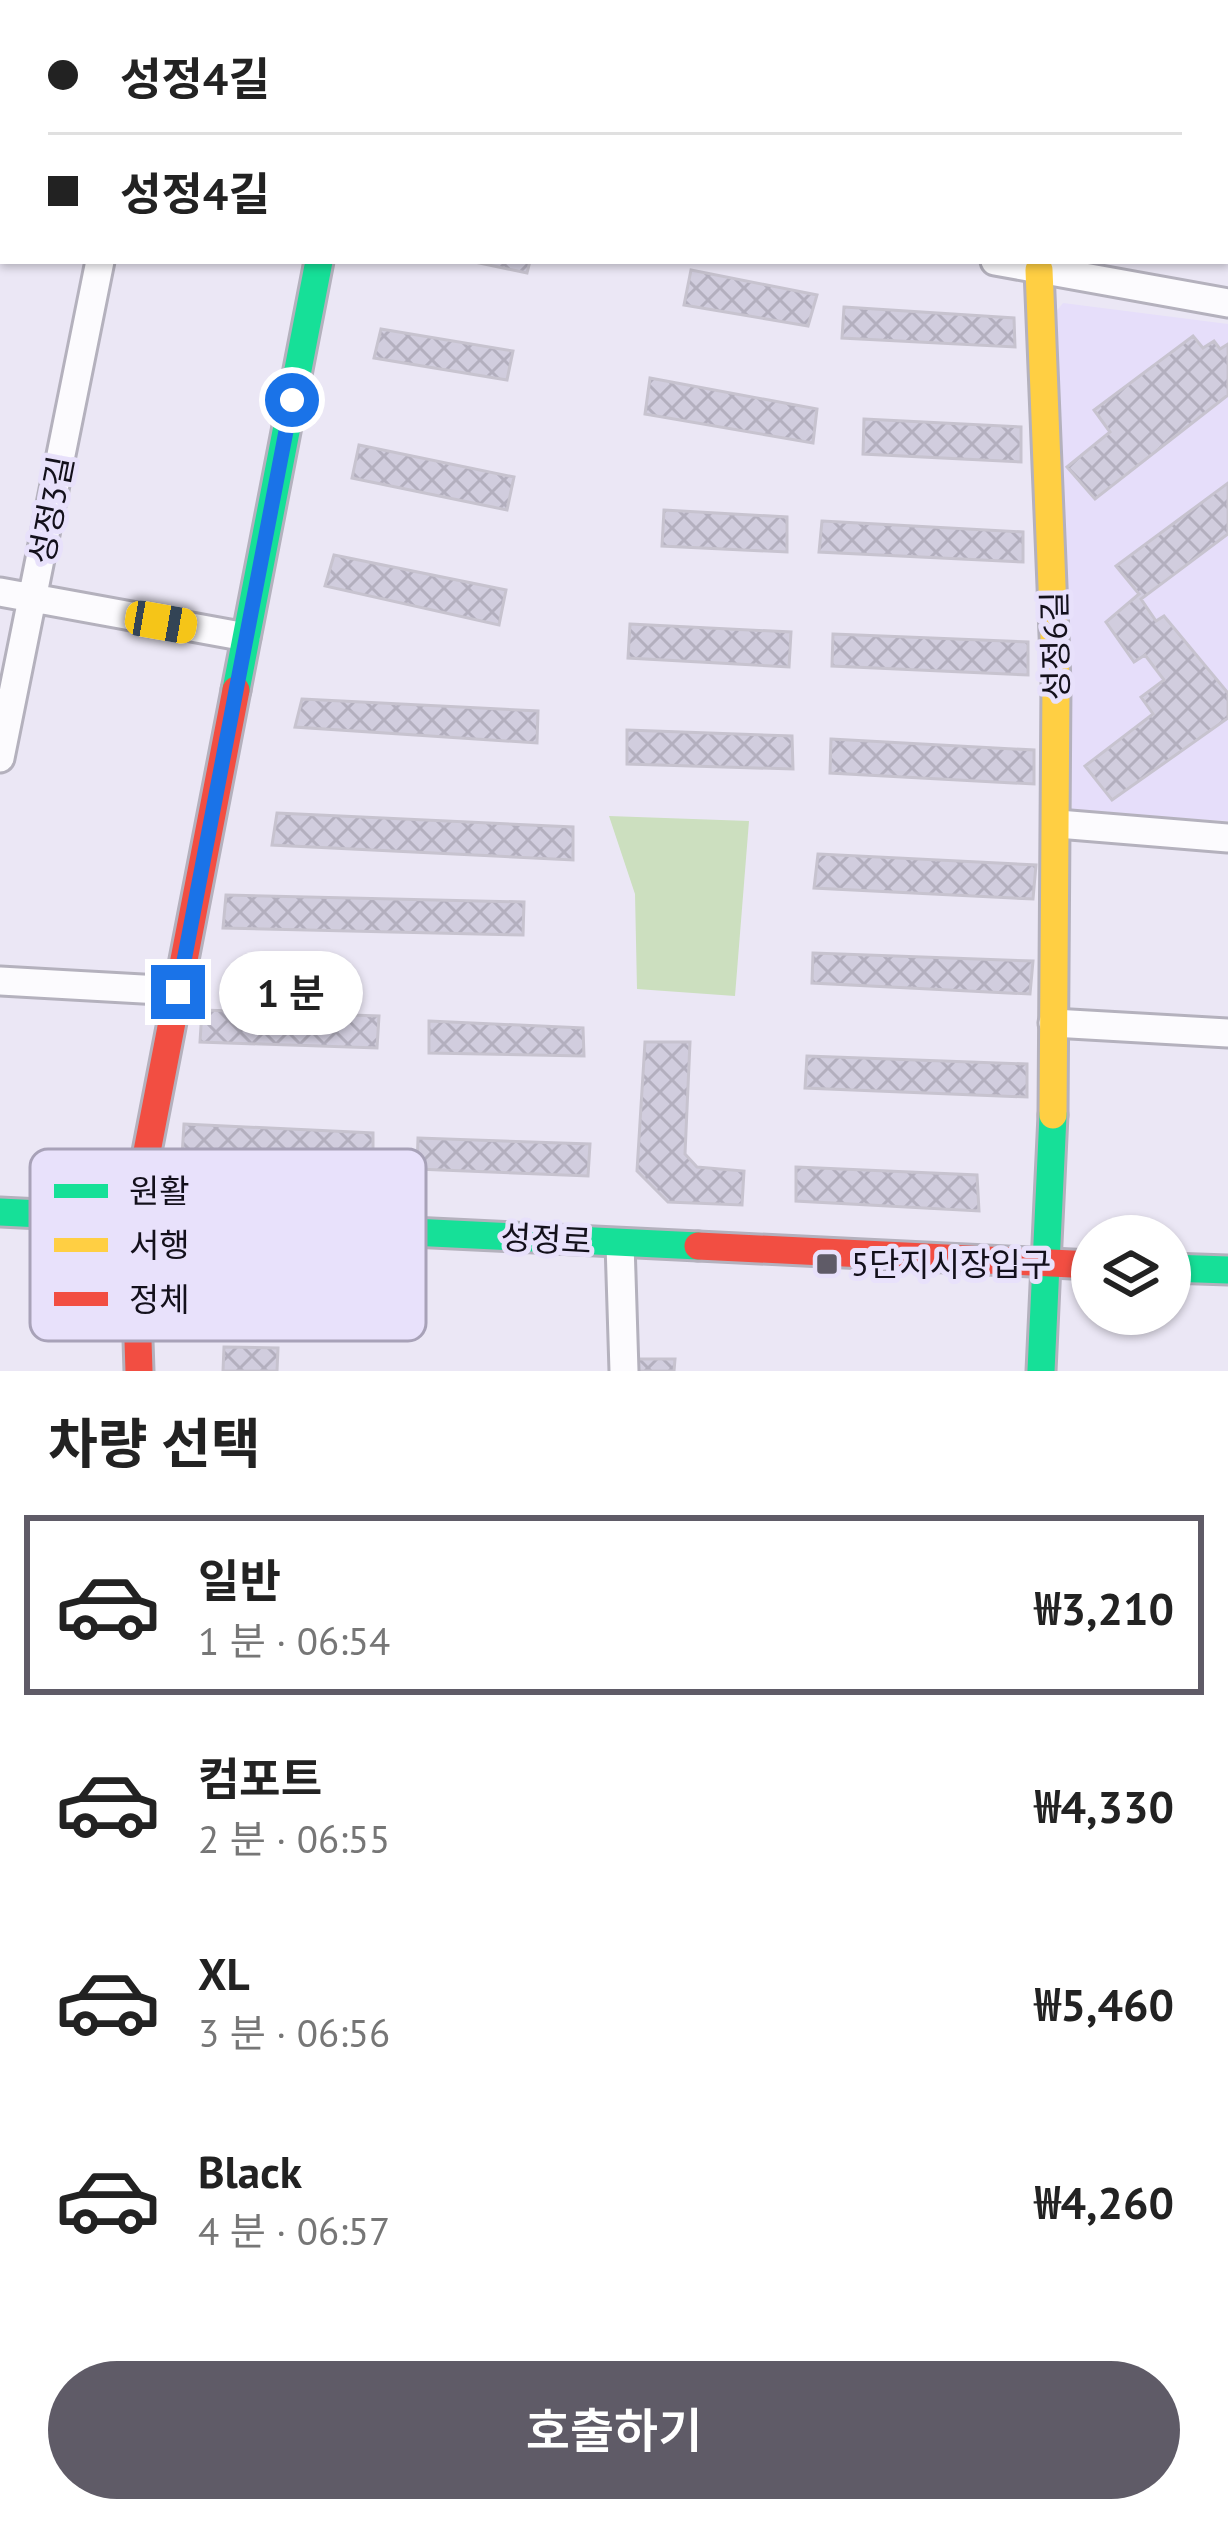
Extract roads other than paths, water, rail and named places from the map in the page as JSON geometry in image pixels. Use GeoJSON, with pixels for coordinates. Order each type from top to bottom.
{"type":"FeatureCollection","features":[{"type":"Feature","properties":{"kind":"street","name":"성정3길"},"geometry":{"type":"LineString","coordinates":[[0,758],[99,264]]}},
{"type":"Feature","properties":{"kind":"street"},"geometry":{"type":"LineString","coordinates":[[148,1149],[318,264]]}},
{"type":"Feature","properties":{"kind":"street"},"geometry":{"type":"LineString","coordinates":[[1010,264],[1228,303]]}},
{"type":"Feature","properties":{"kind":"street","name":"성정6길"},"geometry":{"type":"LineString","coordinates":[[1039,270],[1052,477],[1058,824],[1041,1371]]}},
{"type":"Feature","properties":{"kind":"street"},"geometry":{"type":"LineString","coordinates":[[0,592],[246,637]]}},
{"type":"Feature","properties":{"kind":"street"},"geometry":{"type":"LineString","coordinates":[[1058,824],[1228,838]]}},
{"type":"Feature","properties":{"kind":"street"},"geometry":{"type":"LineString","coordinates":[[0,981],[178,992]]}},
{"type":"Feature","properties":{"kind":"street"},"geometry":{"type":"LineString","coordinates":[[1054,1023],[1228,1033]]}},
{"type":"Feature","properties":{"kind":"street","name":"성정로"},"geometry":{"type":"LineString","coordinates":[[0,1212],[30,1214]]}},
{"type":"Feature","properties":{"kind":"street","name":"성정로"},"geometry":{"type":"LineString","coordinates":[[426,1233],[1071,1265]]}},
{"type":"Feature","properties":{"kind":"street"},"geometry":{"type":"LineString","coordinates":[[620,1243],[623,1371]]}},
{"type":"Feature","properties":{"kind":"street"},"geometry":{"type":"LineString","coordinates":[[1191,1269],[1228,1270]]}},
{"type":"Feature","properties":{"kind":"street"},"geometry":{"type":"LineString","coordinates":[[138,1341],[139,1371]]}},
{"type":"Feature","properties":{"kind":"place","name":"5단지시장입구"},"geometry":{"type":"Point","coordinates":[827,1264]}}]}
